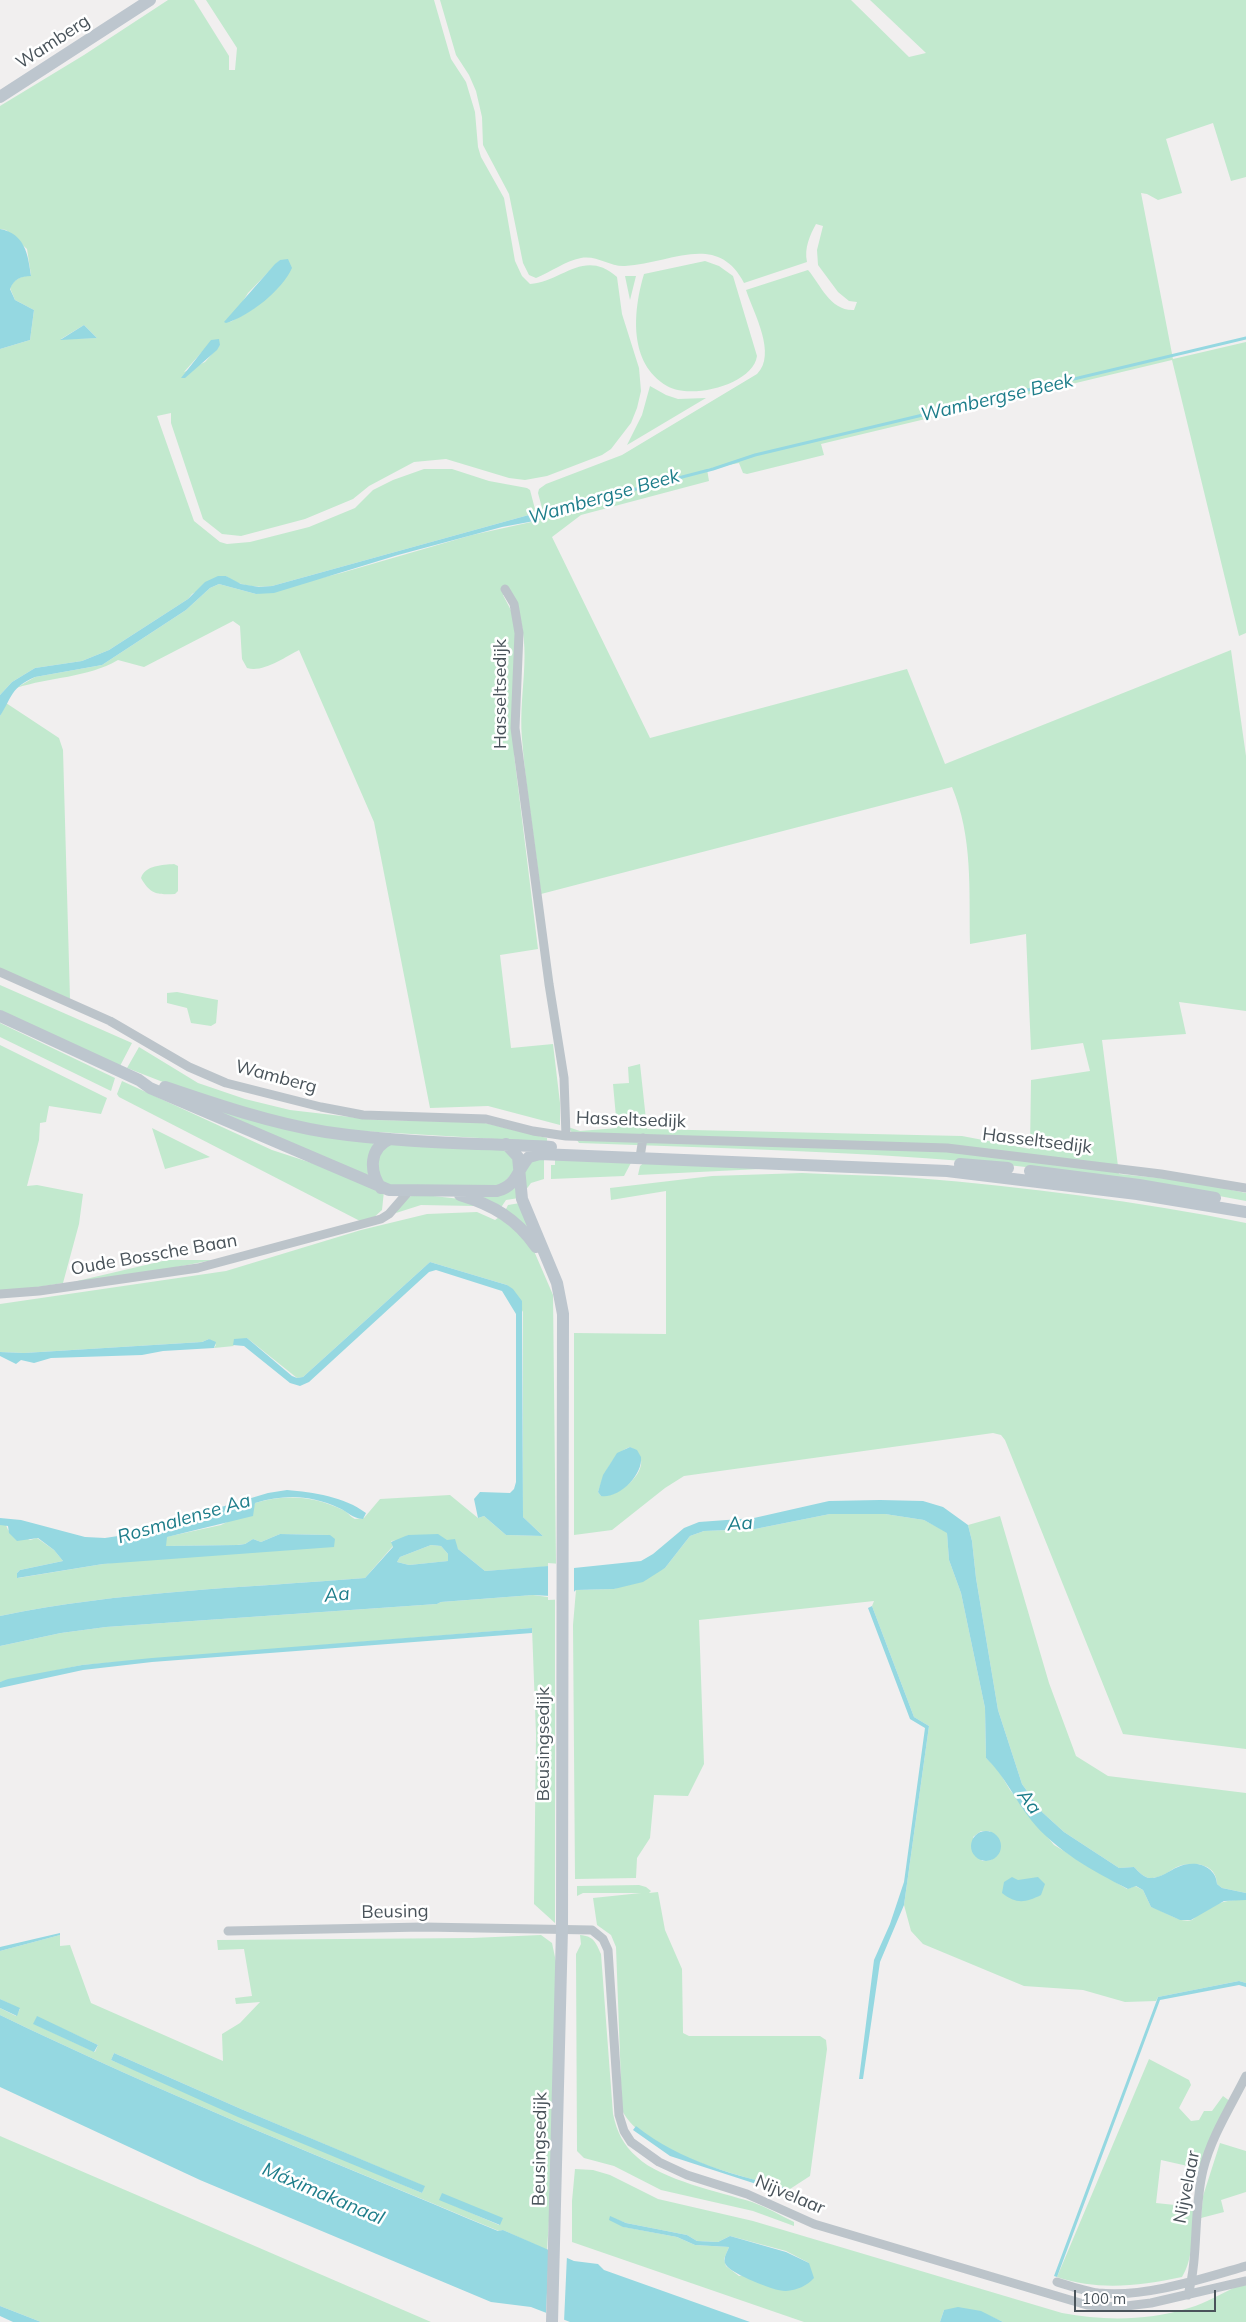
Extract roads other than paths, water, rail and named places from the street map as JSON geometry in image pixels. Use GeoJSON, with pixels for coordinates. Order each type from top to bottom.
{"type":"FeatureCollection","features":[{"type":"Feature","properties":{"kind":"main road","name":"Wamberg"},"geometry":{"type":"LineString","coordinates":[[0,97],[150,0]]}},
{"type":"Feature","properties":{"kind":"main road"},"geometry":{"type":"LineString","coordinates":[[0,1016],[139,1080],[158,1092],[385,1189],[409,1191],[497,1191],[510,1186],[520,1174]]}},
{"type":"Feature","properties":{"kind":"main road"},"geometry":{"type":"LineString","coordinates":[[139,1080],[284,1124],[327,1132],[390,1139],[506,1144]]}},
{"type":"Feature","properties":{"kind":"main road"},"geometry":{"type":"LineString","coordinates":[[385,1189],[374,1177],[373,1160],[379,1145],[390,1139]]}},
{"type":"Feature","properties":{"kind":"main road","name":"Hasseltsedijk"},"geometry":{"type":"LineString","coordinates":[[506,1144],[641,1148],[980,1165],[1138,1185],[1246,1204]]}},
{"type":"Feature","properties":{"kind":"main road","name":"Beusingsedijk"},"geometry":{"type":"LineString","coordinates":[[506,1144],[518,1157],[522,1199],[557,1284],[563,1314],[561,1553],[562,1929],[552,2322]]}},
{"type":"Feature","properties":{"kind":"main road","name":"Hasseltsedijk"},"geometry":{"type":"LineString","coordinates":[[520,1174],[529,1157],[536,1154],[641,1148],[947,1171],[1137,1194],[1246,1212]]}},
{"type":"Feature","properties":{"kind":"main road"},"geometry":{"type":"LineString","coordinates":[[448,1191],[475,1199],[509,1216],[527,1234],[548,1266]]}},
{"type":"Feature","properties":{"kind":"street","name":"Hasseltsedijk"},"geometry":{"type":"LineString","coordinates":[[505,589],[514,604],[519,633],[515,728],[549,984],[564,1078],[566,1136],[641,1148],[947,1148],[1161,1174],[1246,1188]]}},
{"type":"Feature","properties":{"kind":"street","name":"Wamberg"},"geometry":{"type":"LineString","coordinates":[[0,972],[110,1021],[189,1067],[226,1083],[321,1107],[363,1115],[486,1119],[533,1131],[566,1136]]}},
{"type":"Feature","properties":{"kind":"street"},"geometry":{"type":"LineString","coordinates":[[385,1189],[394,1206]]}},
{"type":"Feature","properties":{"kind":"street","name":"Oude Bossche Baan"},"geometry":{"type":"LineString","coordinates":[[0,1294],[40,1291],[198,1268],[381,1219],[389,1214],[409,1191]]}},
{"type":"Feature","properties":{"kind":"street","name":"Beusing"},"geometry":{"type":"LineString","coordinates":[[228,1931],[423,1927],[562,1929]]}},
{"type":"Feature","properties":{"kind":"street","name":"Nijvelaar"},"geometry":{"type":"LineString","coordinates":[[562,1929],[592,1930],[603,1939],[608,1950],[619,2115],[630,2142],[659,2162],[687,2175],[747,2194],[814,2224],[1087,2305],[1118,2307],[1151,2303],[1246,2281]]}},
{"type":"Feature","properties":{"kind":"street","name":"Nijvelaar"},"geometry":{"type":"LineString","coordinates":[[1188,2295],[1203,2170],[1210,2150],[1246,2076]]}},
{"type":"Feature","properties":{"kind":"street"},"geometry":{"type":"LineString","coordinates":[[1057,2282],[1098,2293],[1136,2292],[1191,2281],[1246,2266]]}},
{"type":"Feature","properties":{"kind":"water"},"geometry":{"type":"Polygon","coordinates":[[[0,229],[15,235],[24,246],[31,276],[18,279],[10,289],[15,300],[34,310],[30,340],[0,349],[0,229]]]}},
{"type":"Feature","properties":{"kind":"water"},"geometry":{"type":"Polygon","coordinates":[[[288,259],[292,268],[281,285],[273,293],[245,315],[226,323],[224,322],[275,264],[280,260],[288,259]]]}},
{"type":"Feature","properties":{"kind":"water"},"geometry":{"type":"Polygon","coordinates":[[[84,325],[97,338],[60,340],[84,325]]]}},
{"type":"Feature","properties":{"kind":"water"},"geometry":{"type":"Polygon","coordinates":[[[219,339],[220,345],[217,350],[185,378],[181,378],[211,340],[219,339]]]}},
{"type":"Feature","properties":{"kind":"water"},"geometry":{"type":"Polygon","coordinates":[[[536,513],[544,515],[545,519],[502,527],[398,555],[274,593],[256,594],[219,584],[210,588],[186,610],[102,665],[35,677],[27,681],[16,689],[0,716],[0,695],[12,682],[35,668],[82,661],[109,650],[188,599],[205,582],[218,576],[226,576],[241,584],[259,587],[272,586],[536,513]]]}},
{"type":"Feature","properties":{"kind":"water"},"geometry":{"type":"Polygon","coordinates":[[[430,1262],[507,1285],[513,1289],[522,1301],[523,1517],[543,1536],[506,1535],[484,1516],[478,1518],[474,1499],[480,1492],[510,1493],[514,1489],[516,1482],[516,1314],[502,1291],[436,1270],[429,1272],[309,1382],[300,1386],[290,1383],[244,1346],[233,1345],[234,1339],[247,1338],[292,1376],[297,1378],[303,1377],[430,1262]]]}},
{"type":"Feature","properties":{"kind":"water"},"geometry":{"type":"Polygon","coordinates":[[[209,1339],[216,1342],[214,1348],[163,1351],[142,1355],[51,1358],[34,1363],[21,1360],[16,1364],[0,1356],[0,1352],[24,1353],[202,1342],[209,1339]]]}},
{"type":"Feature","properties":{"kind":"water"},"geometry":{"type":"Polygon","coordinates":[[[630,1447],[637,1450],[641,1457],[641,1464],[634,1478],[615,1494],[601,1496],[598,1492],[603,1475],[617,1453],[630,1447]]]}},
{"type":"Feature","properties":{"kind":"water","name":"Rosmalense Aa"},"geometry":{"type":"Polygon","coordinates":[[[287,1490],[339,1499],[366,1513],[363,1519],[359,1518],[339,1508],[308,1498],[288,1497],[266,1500],[255,1503],[253,1516],[167,1537],[166,1546],[238,1545],[245,1544],[253,1539],[261,1542],[280,1534],[330,1535],[335,1539],[334,1547],[103,1564],[17,1578],[17,1573],[20,1570],[63,1561],[54,1550],[38,1538],[17,1541],[9,1533],[8,1526],[0,1525],[0,1518],[21,1520],[85,1537],[105,1538],[131,1534],[268,1493],[287,1490]]]}},
{"type":"Feature","properties":{"kind":"water","name":"Aa"},"geometry":{"type":"Polygon","coordinates":[[[829,1501],[923,1501],[943,1507],[968,1525],[998,1710],[1022,1784],[1042,1812],[1064,1832],[1119,1868],[1134,1867],[1143,1876],[1154,1878],[1185,1865],[1198,1864],[1213,1873],[1217,1884],[1222,1888],[1246,1893],[1246,1900],[1224,1901],[1191,1920],[1180,1920],[1151,1907],[1143,1890],[1136,1886],[1128,1889],[1063,1851],[1031,1820],[999,1772],[986,1758],[985,1708],[961,1593],[949,1560],[947,1533],[924,1520],[885,1514],[830,1514],[755,1529],[704,1531],[690,1536],[665,1568],[643,1582],[614,1589],[576,1590],[568,1597],[533,1595],[441,1602],[437,1604],[106,1627],[61,1633],[0,1646],[0,1616],[90,1601],[136,1596],[365,1578],[393,1547],[391,1542],[408,1535],[438,1534],[447,1540],[455,1539],[458,1549],[485,1571],[549,1566],[574,1568],[641,1561],[653,1554],[684,1528],[699,1522],[754,1518],[829,1501]],[[431,1545],[400,1557],[397,1562],[409,1565],[448,1561],[448,1554],[441,1546],[431,1545]]]}},
{"type":"Feature","properties":{"kind":"water"},"geometry":{"type":"Polygon","coordinates":[[[872,1606],[914,1717],[929,1726],[904,1905],[880,1962],[863,2079],[859,2079],[874,1960],[890,1924],[904,1882],[925,1728],[910,1719],[868,1608],[872,1606]]]}},
{"type":"Feature","properties":{"kind":"water"},"geometry":{"type":"Polygon","coordinates":[[[532,1628],[532,1633],[152,1662],[83,1670],[0,1688],[0,1682],[8,1679],[82,1665],[532,1628]]]}},
{"type":"Feature","properties":{"kind":"water"},"geometry":{"type":"Polygon","coordinates":[[[986,1831],[997,1835],[1001,1846],[997,1857],[986,1861],[975,1857],[971,1846],[975,1835],[986,1831]]]}},
{"type":"Feature","properties":{"kind":"water"},"geometry":{"type":"Polygon","coordinates":[[[1012,1877],[1018,1880],[1038,1877],[1045,1884],[1041,1895],[1025,1901],[1016,1901],[1007,1897],[1002,1893],[1004,1882],[1012,1877]]]}},
{"type":"Feature","properties":{"kind":"water"},"geometry":{"type":"Polygon","coordinates":[[[60,1933],[60,1935],[0,1951],[0,1947],[60,1933]]]}},
{"type":"Feature","properties":{"kind":"water"},"geometry":{"type":"Polygon","coordinates":[[[1239,1981],[1246,1983],[1246,1987],[1239,1985],[1160,2000],[1057,2277],[1054,2276],[1158,1997],[1239,1981]]]}},
{"type":"Feature","properties":{"kind":"water"},"geometry":{"type":"Polygon","coordinates":[[[0,1999],[20,2008],[17,2016],[0,2008],[0,1999]]]}},
{"type":"Feature","properties":{"kind":"water","name":"Máximakanaal"},"geometry":{"type":"Polygon","coordinates":[[[0,2015],[185,2100],[498,2231],[503,2230],[574,2261],[598,2264],[604,2270],[750,2322],[570,2322],[531,2307],[491,2302],[200,2180],[0,2087],[0,2015]]]}},
{"type":"Feature","properties":{"kind":"water"},"geometry":{"type":"Polygon","coordinates":[[[37,2016],[98,2045],[94,2052],[33,2024],[37,2016]]]}},
{"type":"Feature","properties":{"kind":"water"},"geometry":{"type":"Polygon","coordinates":[[[114,2053],[241,2109],[425,2186],[422,2193],[238,2117],[111,2060],[114,2053]]]}},
{"type":"Feature","properties":{"kind":"water"},"geometry":{"type":"Polygon","coordinates":[[[636,2126],[671,2149],[709,2166],[790,2189],[787,2194],[670,2156],[633,2130],[636,2126]]]}},
{"type":"Feature","properties":{"kind":"water"},"geometry":{"type":"Polygon","coordinates":[[[442,2193],[503,2218],[500,2225],[439,2200],[442,2193]]]}},
{"type":"Feature","properties":{"kind":"water"},"geometry":{"type":"Polygon","coordinates":[[[610,2216],[626,2223],[687,2235],[697,2241],[718,2242],[730,2236],[786,2252],[809,2263],[814,2278],[794,2290],[781,2291],[773,2289],[754,2282],[730,2269],[724,2260],[729,2247],[695,2245],[677,2237],[623,2227],[609,2220],[610,2216]]]}},
{"type":"Feature","properties":{"kind":"water"},"geometry":{"type":"Polygon","coordinates":[[[0,2306],[41,2322],[13,2322],[0,2316],[0,2306]]]}},
{"type":"Feature","properties":{"kind":"water"},"geometry":{"type":"Polygon","coordinates":[[[958,2307],[981,2311],[1003,2322],[940,2322],[944,2310],[958,2307]]]}},
{"type":"Feature","properties":{"kind":"waterway","name":"Wambergse Beek"},"geometry":{"type":"LineString","coordinates":[[536,515],[713,469],[755,455],[1246,338]]}}]}
